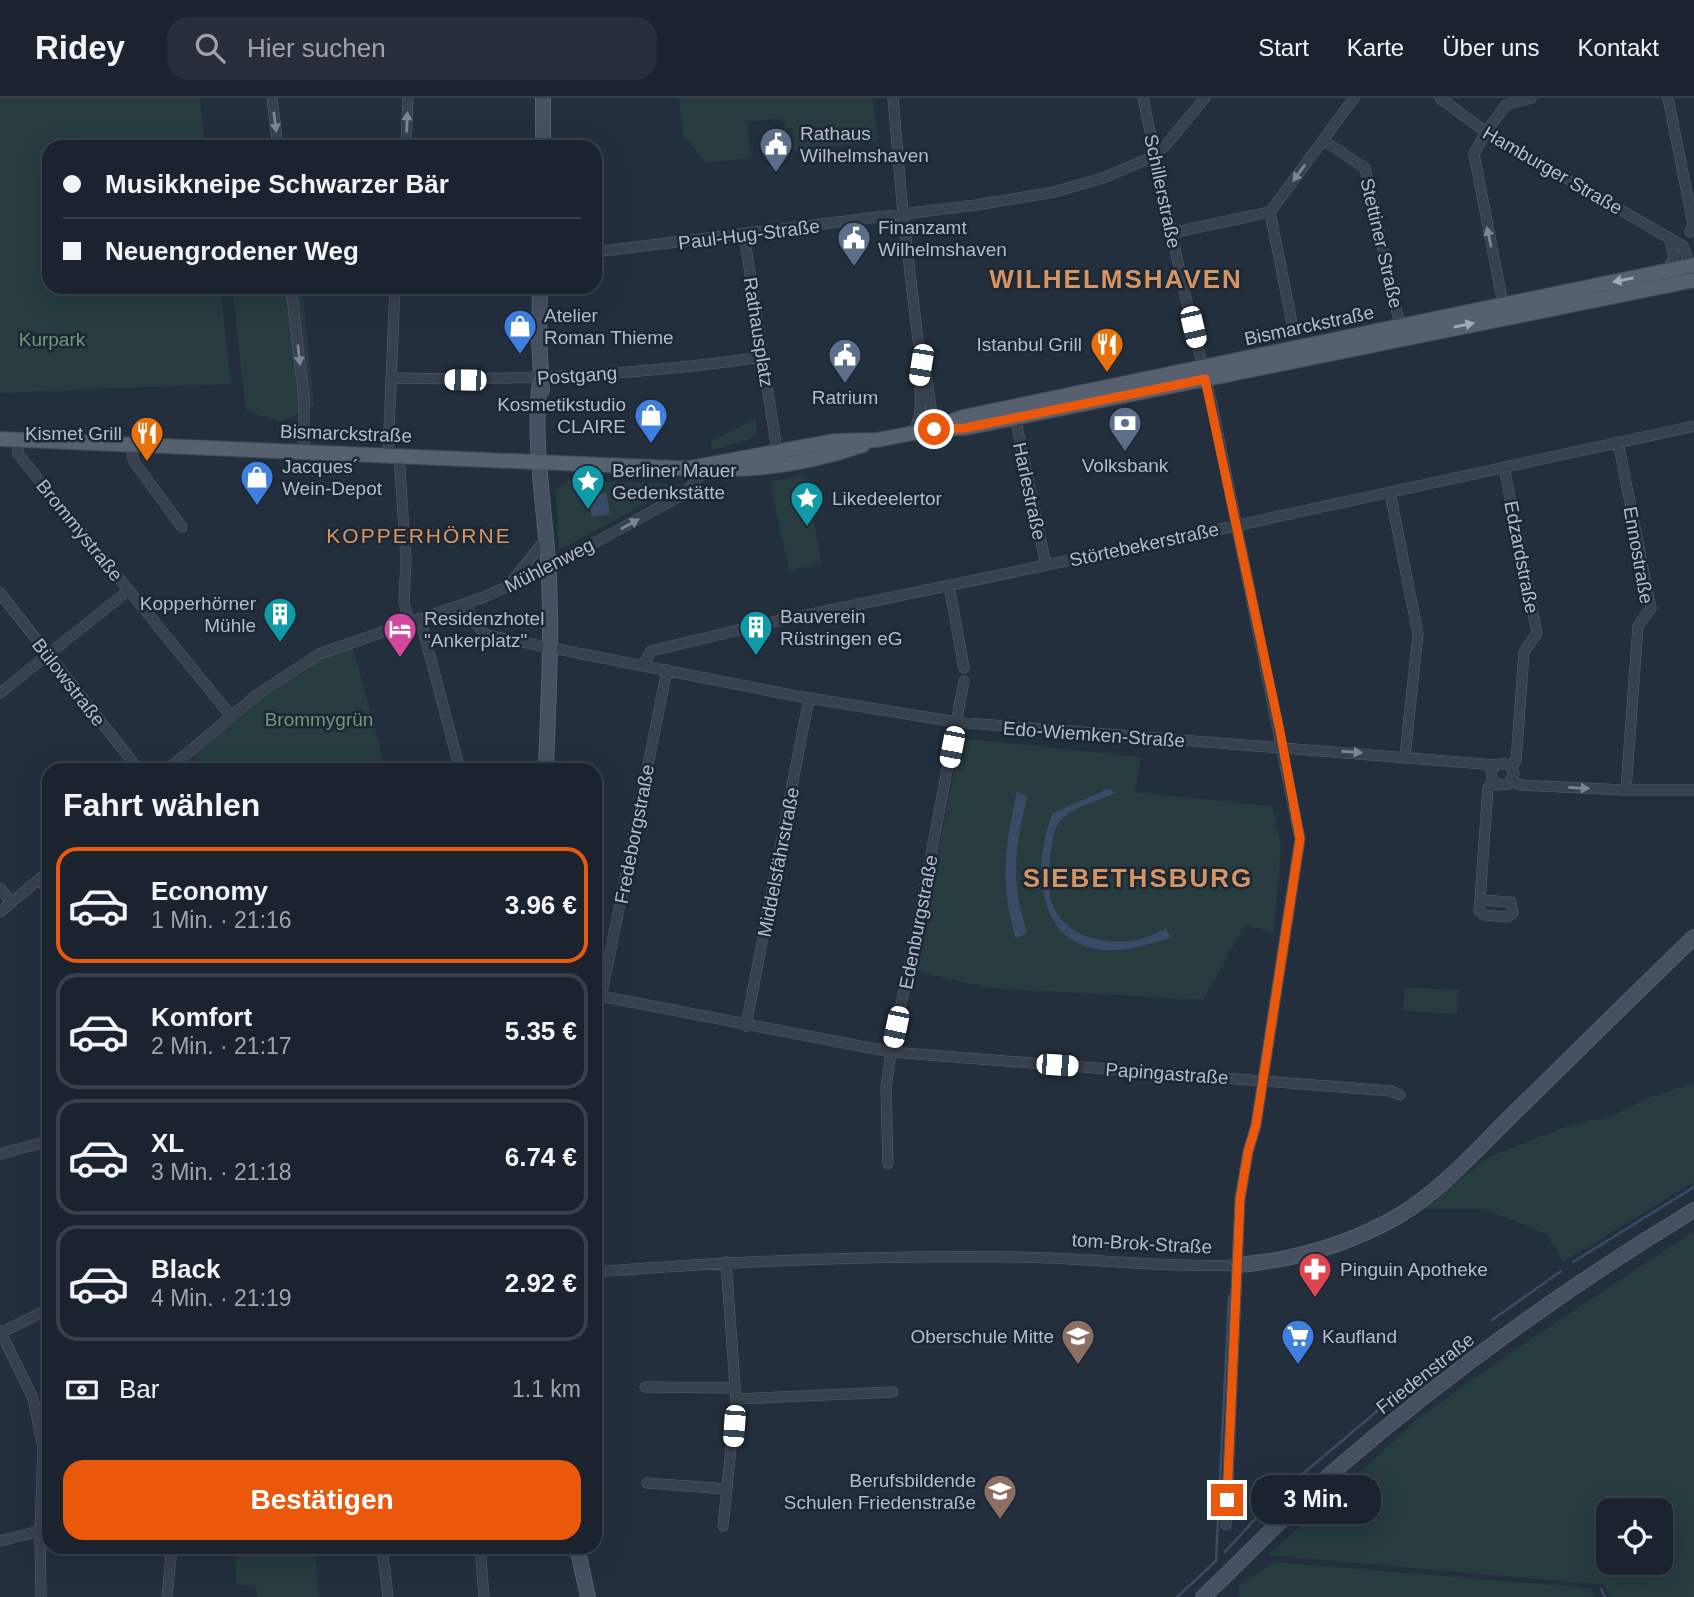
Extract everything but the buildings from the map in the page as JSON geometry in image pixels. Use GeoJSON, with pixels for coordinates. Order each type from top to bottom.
{"type":"FeatureCollection","features":[{"type":"Feature","properties":{"kind":"main road"},"geometry":{"type":"LineString","coordinates":[[543,140],[544,98]]}},
{"type":"Feature","properties":{"kind":"main road","name":"Bismarckstraße"},"geometry":{"type":"LineString","coordinates":[[934,429],[963,416],[1204,372],[1670,277],[1693,270]]}},
{"type":"Feature","properties":{"kind":"main road","name":"Bismarckstraße"},"geometry":{"type":"LineString","coordinates":[[690,468],[760,461],[795,462],[835,455],[877,440],[934,429],[965,428],[1503,304],[1670,277]]}},
{"type":"Feature","properties":{"kind":"main road"},"geometry":{"type":"LineString","coordinates":[[540,294],[540,380],[545,407],[545,437],[540,461],[548,568],[550,646],[546,763]]}},
{"type":"Feature","properties":{"kind":"main road","name":"Bismarckstraße"},"geometry":{"type":"LineString","coordinates":[[0,439],[707,469],[760,461],[777,451],[834,441],[877,440]]}},
{"type":"Feature","properties":{"kind":"main road","name":"tom-Brok-Straße"},"geometry":{"type":"LineString","coordinates":[[1238,1265],[1284,1259],[1331,1247],[1378,1226],[1419,1202],[1471,1155],[1694,937]]}},
{"type":"Feature","properties":{"kind":"main road","name":"Friedenstraße"},"geometry":{"type":"LineString","coordinates":[[1206,1596],[1332,1473],[1437,1385],[1509,1331],[1694,1210]]}},
{"type":"Feature","properties":{"kind":"main road"},"geometry":{"type":"LineString","coordinates":[[579,1554],[588,1597]]}},
{"type":"Feature","properties":{"kind":"street"},"geometry":{"type":"LineString","coordinates":[[272,98],[277,140]]}},
{"type":"Feature","properties":{"kind":"street"},"geometry":{"type":"LineString","coordinates":[[406,140],[408,98]]}},
{"type":"Feature","properties":{"kind":"street"},"geometry":{"type":"LineString","coordinates":[[893,98],[903,214],[921,365],[919,420],[911,433]]}},
{"type":"Feature","properties":{"kind":"street","name":"Schillerstraße"},"geometry":{"type":"LineString","coordinates":[[1143,98],[1237,525],[1284,748],[1300,839],[1256,1125],[1243,1180],[1226,1525]]}},
{"type":"Feature","properties":{"kind":"street","name":"Paul-Hug-Straße"},"geometry":{"type":"LineString","coordinates":[[602,251],[976,205],[1054,192],[1103,178],[1155,155],[1205,98]]}},
{"type":"Feature","properties":{"kind":"street"},"geometry":{"type":"LineString","coordinates":[[1171,233],[1270,212],[1354,98]]}},
{"type":"Feature","properties":{"kind":"street","name":"Hamburger Straße"},"geometry":{"type":"LineString","coordinates":[[1440,98],[1486,132],[1683,246],[1693,270]]}},
{"type":"Feature","properties":{"kind":"street"},"geometry":{"type":"LineString","coordinates":[[1503,304],[1474,162],[1476,146],[1506,105],[1531,98]]}},
{"type":"Feature","properties":{"kind":"street"},"geometry":{"type":"LineString","coordinates":[[1668,98],[1693,224],[1690,232]]}},
{"type":"Feature","properties":{"kind":"street","name":"Stettiner Straße"},"geometry":{"type":"LineString","coordinates":[[1323,140],[1365,168],[1400,326]]}},
{"type":"Feature","properties":{"kind":"street"},"geometry":{"type":"LineString","coordinates":[[1270,212],[1292,323]]}},
{"type":"Feature","properties":{"kind":"street","name":"Rathausplatz"},"geometry":{"type":"LineString","coordinates":[[744,234],[777,451]]}},
{"type":"Feature","properties":{"kind":"street"},"geometry":{"type":"LineString","coordinates":[[1668,237],[1674,256],[1670,277]]}},
{"type":"Feature","properties":{"kind":"street"},"geometry":{"type":"LineString","coordinates":[[293,294],[304,400],[304,451]]}},
{"type":"Feature","properties":{"kind":"street"},"geometry":{"type":"LineString","coordinates":[[396,294],[391,378],[394,454],[406,561],[404,601],[409,622]]}},
{"type":"Feature","properties":{"kind":"street","name":"Postgang"},"geometry":{"type":"LineString","coordinates":[[391,378],[540,380],[717,364],[762,357]]}},
{"type":"Feature","properties":{"kind":"street"},"geometry":{"type":"LineString","coordinates":[[921,365],[927,379],[934,429]]}},
{"type":"Feature","properties":{"kind":"street","name":"Harlestraße"},"geometry":{"type":"LineString","coordinates":[[1015,417],[1046,565]]}},
{"type":"Feature","properties":{"kind":"street","name":"Störtebekerstraße"},"geometry":{"type":"LineString","coordinates":[[643,665],[651,651],[763,624],[1694,426]]}},
{"type":"Feature","properties":{"kind":"street"},"geometry":{"type":"LineString","coordinates":[[760,461],[774,429]]}},
{"type":"Feature","properties":{"kind":"street","name":"Brommystraße"},"geometry":{"type":"LineString","coordinates":[[18,440],[18,454],[231,716]]}},
{"type":"Feature","properties":{"kind":"street","name":"Ennostraße"},"geometry":{"type":"LineString","coordinates":[[1618,442],[1651,608],[1638,626],[1626,790]]}},
{"type":"Feature","properties":{"kind":"street"},"geometry":{"type":"LineString","coordinates":[[132,444],[135,463],[182,527]]}},
{"type":"Feature","properties":{"kind":"street"},"geometry":{"type":"LineString","coordinates":[[777,451],[780,456],[795,462]]}},
{"type":"Feature","properties":{"kind":"street","name":"Edzardstraße"},"geometry":{"type":"LineString","coordinates":[[1504,467],[1536,633],[1524,652],[1517,761],[1511,766]]}},
{"type":"Feature","properties":{"kind":"street","name":"Mühlenweg"},"geometry":{"type":"LineString","coordinates":[[175,763],[268,687],[319,654],[466,604],[548,568],[682,495],[707,469]]}},
{"type":"Feature","properties":{"kind":"street"},"geometry":{"type":"LineString","coordinates":[[1390,492],[1418,634],[1405,756]]}},
{"type":"Feature","properties":{"kind":"street"},"geometry":{"type":"LineString","coordinates":[[509,584],[545,540]]}},
{"type":"Feature","properties":{"kind":"street"},"geometry":{"type":"LineString","coordinates":[[949,585],[964,668]]}},
{"type":"Feature","properties":{"kind":"street"},"geometry":{"type":"LineString","coordinates":[[0,693],[129,590]]}},
{"type":"Feature","properties":{"kind":"street","name":"Bülowstraße"},"geometry":{"type":"LineString","coordinates":[[0,593],[134,763]]}},
{"type":"Feature","properties":{"kind":"street","name":"Edo-Wiemken-Straße"},"geometry":{"type":"LineString","coordinates":[[466,604],[473,621],[486,635],[809,698],[956,722],[1496,765],[1504,763],[1511,766]]}},
{"type":"Feature","properties":{"kind":"street"},"geometry":{"type":"LineString","coordinates":[[420,618],[458,763]]}},
{"type":"Feature","properties":{"kind":"street","name":"Fredeborgstraße"},"geometry":{"type":"LineString","coordinates":[[602,974],[667,670]]}},
{"type":"Feature","properties":{"kind":"street","name":"Edenburgstraße"},"geometry":{"type":"LineString","coordinates":[[888,1164],[886,1088],[891,1052],[964,681]]}},
{"type":"Feature","properties":{"kind":"street","name":"Middelsfährstraße"},"geometry":{"type":"LineString","coordinates":[[746,1026],[809,698]]}},
{"type":"Feature","properties":{"kind":"street"},"geometry":{"type":"LineString","coordinates":[[1494,783],[1491,771],[1496,765]]}},
{"type":"Feature","properties":{"kind":"street"},"geometry":{"type":"LineString","coordinates":[[1480,900],[1488,787],[1494,783],[1505,786],[1512,781],[1514,773],[1511,766]]}},
{"type":"Feature","properties":{"kind":"street"},"geometry":{"type":"LineString","coordinates":[[1512,781],[1520,785],[1694,790]]}},
{"type":"Feature","properties":{"kind":"street"},"geometry":{"type":"LineString","coordinates":[[0,912],[42,877]]}},
{"type":"Feature","properties":{"kind":"street"},"geometry":{"type":"LineString","coordinates":[[39,879],[42,883]]}},
{"type":"Feature","properties":{"kind":"street"},"geometry":{"type":"LineString","coordinates":[[0,888],[11,902]]}},
{"type":"Feature","properties":{"kind":"street","name":"Papingastraße"},"geometry":{"type":"LineString","coordinates":[[602,998],[891,1052],[1263,1080],[1391,1091],[1400,1095]]}},
{"type":"Feature","properties":{"kind":"street"},"geometry":{"type":"LineString","coordinates":[[0,1154],[42,1143]]}},
{"type":"Feature","properties":{"kind":"street","name":"tom-Brok-Straße"},"geometry":{"type":"LineString","coordinates":[[602,1271],[726,1262],[901,1257],[1013,1257],[1238,1265]]}},
{"type":"Feature","properties":{"kind":"street"},"geometry":{"type":"LineString","coordinates":[[723,1526],[736,1394],[726,1262]]}},
{"type":"Feature","properties":{"kind":"street"},"geometry":{"type":"LineString","coordinates":[[42,1312],[0,1332],[33,1398],[42,1443]]}},
{"type":"Feature","properties":{"kind":"street"},"geometry":{"type":"LineString","coordinates":[[645,1387],[736,1394],[893,1392]]}},
{"type":"Feature","properties":{"kind":"street"},"geometry":{"type":"LineString","coordinates":[[648,1483],[727,1489]]}},
{"type":"Feature","properties":{"kind":"street"},"geometry":{"type":"LineString","coordinates":[[0,1541],[42,1531]]}},
{"type":"Feature","properties":{"kind":"street"},"geometry":{"type":"LineString","coordinates":[[41,1597],[43,1554]]}},
{"type":"Feature","properties":{"kind":"street"},"geometry":{"type":"LineString","coordinates":[[167,1597],[171,1554]]}},
{"type":"Feature","properties":{"kind":"street"},"geometry":{"type":"LineString","coordinates":[[383,1554],[388,1597]]}},
{"type":"Feature","properties":{"kind":"street"},"geometry":{"type":"LineString","coordinates":[[481,1554],[484,1597]]}},
{"type":"Feature","properties":{"kind":"green space","name":"Kurpark"},"geometry":{"type":"Polygon","coordinates":[[[0,98],[200,98],[204,140],[42,140],[42,294],[221,294],[231,384],[0,393],[0,98]]]}},
{"type":"Feature","properties":{"kind":"green space"},"geometry":{"type":"Polygon","coordinates":[[[679,98],[873,98],[878,141],[794,152],[792,128],[785,128],[783,118],[747,122],[751,158],[706,163],[683,135],[679,98]]]}},
{"type":"Feature","properties":{"kind":"green space"},"geometry":{"type":"Polygon","coordinates":[[[233,294],[303,294],[314,406],[282,422],[246,411],[233,294]]]}},
{"type":"Feature","properties":{"kind":"green space"},"geometry":{"type":"Polygon","coordinates":[[[756,419],[757,432],[749,440],[711,450],[711,441],[756,419]]]}},
{"type":"Feature","properties":{"kind":"green space"},"geometry":{"type":"Polygon","coordinates":[[[805,475],[822,564],[789,571],[770,482],[805,475]]]}},
{"type":"Feature","properties":{"kind":"green space"},"geometry":{"type":"Polygon","coordinates":[[[569,480],[682,484],[559,550],[556,491],[569,480]]]}},
{"type":"Feature","properties":{"kind":"green space","name":"Brommygrün"},"geometry":{"type":"Polygon","coordinates":[[[352,644],[384,763],[201,763],[193,752],[258,696],[320,656],[352,644]]]}},
{"type":"Feature","properties":{"kind":"green space"},"geometry":{"type":"Polygon","coordinates":[[[961,738],[1141,757],[1135,792],[1272,806],[1281,845],[1274,932],[1245,925],[1203,1000],[989,988],[914,971],[961,738]]]}},
{"type":"Feature","properties":{"kind":"green space"},"geometry":{"type":"Polygon","coordinates":[[[1405,987],[1458,990],[1457,1014],[1403,1011],[1405,987]]]}},
{"type":"Feature","properties":{"kind":"green space"},"geometry":{"type":"Polygon","coordinates":[[[1694,1083],[1694,1182],[1563,1262],[1545,1233],[1485,1209],[1423,1209],[1487,1158],[1570,1125],[1609,1117],[1646,1099],[1694,1083]]]}},
{"type":"Feature","properties":{"kind":"green space"},"geometry":{"type":"Polygon","coordinates":[[[1694,1231],[1694,1597],[1609,1597],[1604,1585],[1268,1555],[1420,1417],[1517,1348],[1694,1231]]]}},
{"type":"Feature","properties":{"kind":"green space"},"geometry":{"type":"Polygon","coordinates":[[[236,1554],[316,1554],[319,1597],[257,1597],[256,1586],[236,1584],[236,1554]]]}},
{"type":"Feature","properties":{"kind":"green space"},"geometry":{"type":"Polygon","coordinates":[[[1274,1562],[1591,1588],[1595,1597],[1239,1597],[1239,1586],[1274,1562]]]}},
{"type":"Feature","properties":{"kind":"water"},"geometry":{"type":"Polygon","coordinates":[[[606,493],[610,514],[592,517],[588,496],[606,493]]]}},
{"type":"Feature","properties":{"kind":"water"},"geometry":{"type":"Polygon","coordinates":[[[1108,789],[1116,793],[1075,810],[1063,818],[1057,827],[1052,842],[1049,870],[1053,906],[1069,926],[1091,938],[1130,941],[1145,938],[1166,928],[1171,938],[1131,948],[1107,950],[1083,945],[1065,934],[1052,919],[1041,878],[1046,833],[1053,813],[1108,789]]]}},
{"type":"Feature","properties":{"kind":"water"},"geometry":{"type":"Polygon","coordinates":[[[1017,791],[1027,797],[1017,849],[1016,880],[1027,932],[1016,939],[1007,900],[1006,865],[1009,830],[1017,791]]]}},
{"type":"Feature","properties":{"kind":"waterway"},"geometry":{"type":"LineString","coordinates":[[1573,1262],[1694,1187]]}},
{"type":"Feature","properties":{"kind":"waterway"},"geometry":{"type":"LineString","coordinates":[[1492,1320],[1561,1271]]}},
{"type":"Feature","properties":{"kind":"waterway"},"geometry":{"type":"LineString","coordinates":[[1177,1597],[1216,1561],[1229,1296]]}},
{"type":"Feature","properties":{"kind":"waterway"},"geometry":{"type":"LineString","coordinates":[[1225,1552],[1265,1508],[1305,1472],[1471,1336]]}},
{"type":"Feature","properties":{"kind":"waterway"},"geometry":{"type":"LineString","coordinates":[[1601,1589],[1605,1597]]}},
{"type":"Feature","properties":{"kind":"place","name":"Rathaus Wilhelmshaven"},"geometry":{"type":"Point","coordinates":[776,174]}},
{"type":"Feature","properties":{"kind":"place","name":"Finanzamt Wilhelmshaven"},"geometry":{"type":"Point","coordinates":[854,268]}},
{"type":"Feature","properties":{"kind":"place","name":"Atelier Roman Thieme"},"geometry":{"type":"Point","coordinates":[520,356]}},
{"type":"Feature","properties":{"kind":"place","name":"Istanbul Grill"},"geometry":{"type":"Point","coordinates":[1107,374]}},
{"type":"Feature","properties":{"kind":"place","name":"Ratrium"},"geometry":{"type":"Point","coordinates":[845,385]}},
{"type":"Feature","properties":{"kind":"place","name":"Kosmetikstudio CLAIRE"},"geometry":{"type":"Point","coordinates":[651,445]}},
{"type":"Feature","properties":{"kind":"place","name":"Volksbank"},"geometry":{"type":"Point","coordinates":[1125,453]}},
{"type":"Feature","properties":{"kind":"place","name":"Kismet Grill"},"geometry":{"type":"Point","coordinates":[147,463]}},
{"type":"Feature","properties":{"kind":"place","name":"Jacques´ Wein-Depot"},"geometry":{"type":"Point","coordinates":[257,507]}},
{"type":"Feature","properties":{"kind":"place","name":"Berliner Mauer Gedenkstätte"},"geometry":{"type":"Point","coordinates":[588,511]}},
{"type":"Feature","properties":{"kind":"place","name":"Likedeelertor"},"geometry":{"type":"Point","coordinates":[807,528]}},
{"type":"Feature","properties":{"kind":"place","name":"Kopperhörner Mühle"},"geometry":{"type":"Point","coordinates":[280,644]}},
{"type":"Feature","properties":{"kind":"place","name":"Bauverein Rüstringen eG"},"geometry":{"type":"Point","coordinates":[756,657]}},
{"type":"Feature","properties":{"kind":"place","name":"Residenzhotel \"Ankerplatz\""},"geometry":{"type":"Point","coordinates":[400,659]}},
{"type":"Feature","properties":{"kind":"place","name":"Pinguin Apotheke"},"geometry":{"type":"Point","coordinates":[1315,1299]}},
{"type":"Feature","properties":{"kind":"place","name":"Oberschule Mitte"},"geometry":{"type":"Point","coordinates":[1078,1366]}},
{"type":"Feature","properties":{"kind":"place","name":"Kaufland"},"geometry":{"type":"Point","coordinates":[1298,1366]}},
{"type":"Feature","properties":{"kind":"place","name":"Berufsbildende Schulen Friedenstraße"},"geometry":{"type":"Point","coordinates":[1000,1521]}},
{"type":"Feature","properties":{"kind":"district","name":"WILHELMSHAVEN"},"geometry":{"type":"Point","coordinates":[1116,279]}},
{"type":"Feature","properties":{"kind":"district","name":"KOPPERHÖRNE"},"geometry":{"type":"Point","coordinates":[419,536]}},
{"type":"Feature","properties":{"kind":"district","name":"SIEBETHSBURG"},"geometry":{"type":"Point","coordinates":[1138,878]}},
{"type":"Feature","properties":{"kind":"route"},"geometry":{"type":"LineString","coordinates":[[934,429],[965,428],[1205,379],[1212,404],[1300,839],[1256,1125],[1248,1152],[1240,1199],[1227,1500]]}}]}
